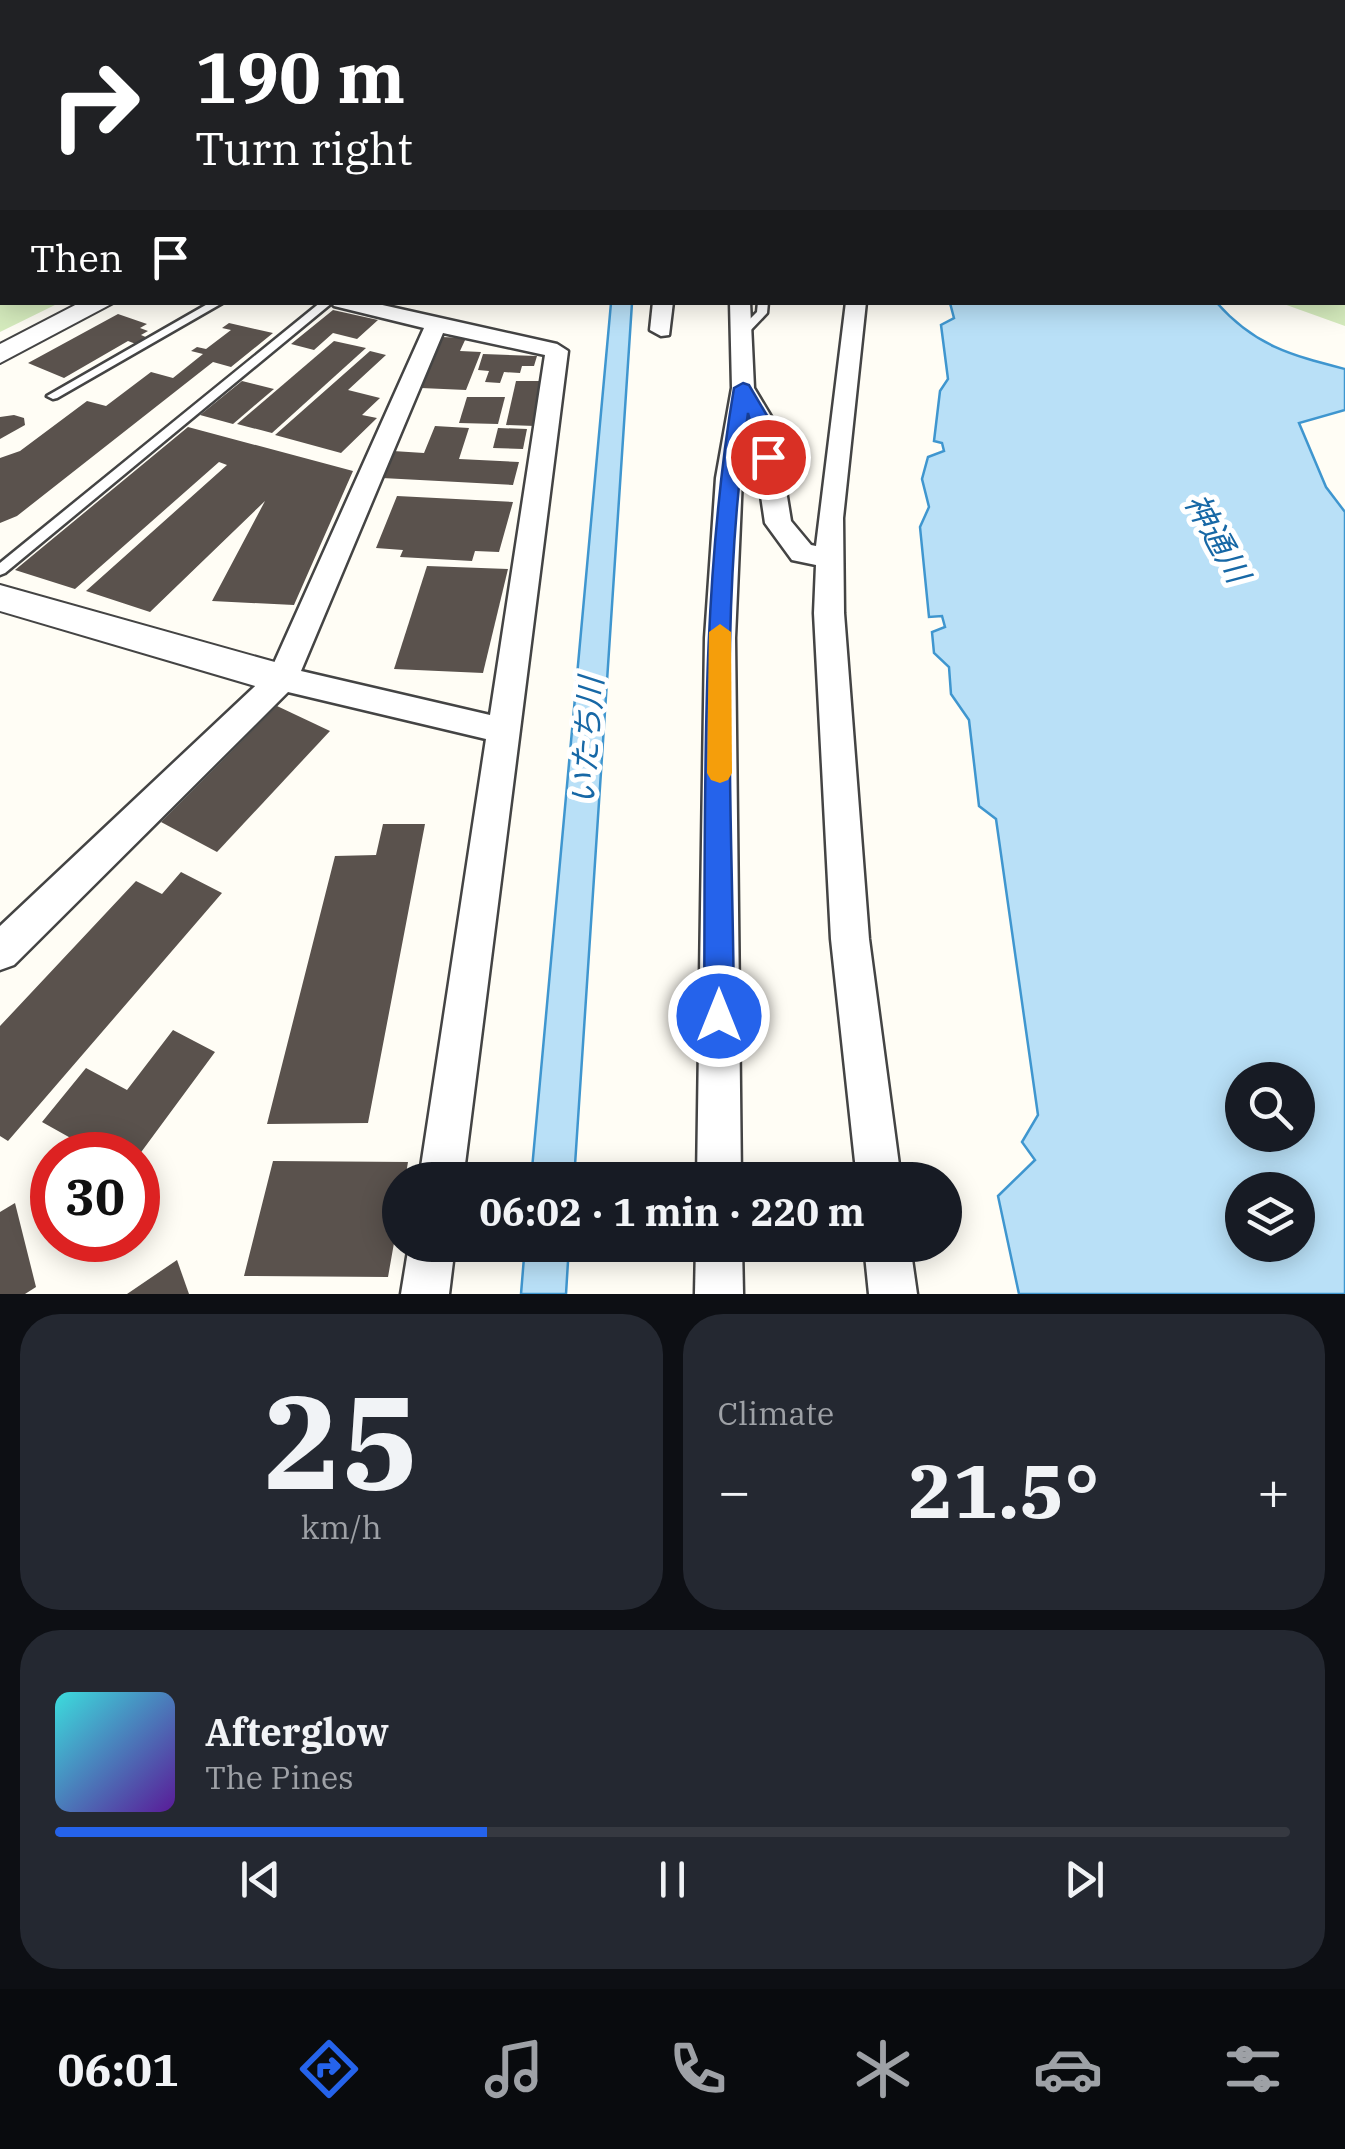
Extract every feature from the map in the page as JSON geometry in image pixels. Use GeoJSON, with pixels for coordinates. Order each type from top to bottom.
{"type":"FeatureCollection","features":[{"type":"Feature","properties":{"kind":"street"},"geometry":{"type":"LineString","coordinates":[[0,338],[64,305]]}},
{"type":"Feature","properties":{"kind":"street"},"geometry":{"type":"LineString","coordinates":[[0,355],[96,305]]}},
{"type":"Feature","properties":{"kind":"street"},"geometry":{"type":"LineString","coordinates":[[353,305],[557,351],[444,1162]]}},
{"type":"Feature","properties":{"kind":"street"},"geometry":{"type":"LineString","coordinates":[[662,330],[663,305]]}},
{"type":"Feature","properties":{"kind":"street"},"geometry":{"type":"LineString","coordinates":[[856,305],[830,518],[829,558],[850,939],[878,1162]]}},
{"type":"Feature","properties":{"kind":"street"},"geometry":{"type":"LineString","coordinates":[[719,1162],[720,638],[728,478],[743,388],[741,317]]}},
{"type":"Feature","properties":{"kind":"street"},"geometry":{"type":"LineString","coordinates":[[0,952],[282,679],[436,325]]}},
{"type":"Feature","properties":{"kind":"street"},"geometry":{"type":"LineString","coordinates":[[743,388],[762,424],[778,523],[802,553],[829,558]]}},
{"type":"Feature","properties":{"kind":"street"},"geometry":{"type":"LineString","coordinates":[[0,598],[282,679],[505,732]]}},
{"type":"Feature","properties":{"kind":"street"},"geometry":{"type":"LineString","coordinates":[[425,1294],[430,1262]]}},
{"type":"Feature","properties":{"kind":"street"},"geometry":{"type":"LineString","coordinates":[[719,1262],[719,1294]]}},
{"type":"Feature","properties":{"kind":"street"},"geometry":{"type":"LineString","coordinates":[[889,1262],[893,1294]]}},
{"type":"Feature","properties":{"kind":"lane"},"geometry":{"type":"LineString","coordinates":[[53,396],[214,305]]}},
{"type":"Feature","properties":{"kind":"lane"},"geometry":{"type":"LineString","coordinates":[[0,570],[324,305]]}},
{"type":"Feature","properties":{"kind":"lane"},"geometry":{"type":"LineString","coordinates":[[741,317],[762,314],[763,305]]}},
{"type":"Feature","properties":{"kind":"green space"},"geometry":{"type":"Polygon","coordinates":[[[0,305],[55,305],[0,332],[0,305]]]}},
{"type":"Feature","properties":{"kind":"green space"},"geometry":{"type":"Polygon","coordinates":[[[1287,305],[1345,305],[1345,326],[1287,305]]]}},
{"type":"Feature","properties":{"kind":"water","name":"いたち川"},"geometry":{"type":"Polygon","coordinates":[[[611,305],[632,305],[575,1162],[533,1162],[611,305]]]}},
{"type":"Feature","properties":{"kind":"water","name":"神通川"},"geometry":{"type":"Polygon","coordinates":[[[951,305],[1219,305],[1245,329],[1275,347],[1345,369],[1345,410],[1299,423],[1326,487],[1345,512],[1345,1294],[1019,1294],[998,1196],[1035,1160],[1022,1142],[1038,1115],[996,819],[979,806],[969,720],[951,694],[949,667],[934,653],[932,632],[945,627],[942,616],[929,617],[920,527],[929,507],[922,479],[928,457],[944,451],[942,443],[934,441],[940,391],[948,379],[941,325],[954,318],[951,305]]]}},
{"type":"Feature","properties":{"kind":"water"},"geometry":{"type":"Polygon","coordinates":[[[524,1262],[568,1262],[566,1294],[521,1294],[524,1262]]]}},
{"type":"Feature","properties":{"kind":"building"},"geometry":{"type":"Polygon","coordinates":[[[333,310],[378,320],[357,339],[333,333],[314,350],[291,344],[333,310]]]}},
{"type":"Feature","properties":{"kind":"building"},"geometry":{"type":"Polygon","coordinates":[[[118,314],[147,324],[140,328],[148,331],[141,335],[148,338],[136,344],[128,341],[64,378],[28,363],[118,314]]]}},
{"type":"Feature","properties":{"kind":"building"},"geometry":{"type":"Polygon","coordinates":[[[229,323],[273,333],[231,367],[213,362],[17,516],[0,523],[0,458],[20,451],[87,401],[106,406],[151,372],[173,378],[203,354],[191,351],[197,347],[206,349],[231,330],[222,328],[229,323]]]}},
{"type":"Feature","properties":{"kind":"building"},"geometry":{"type":"Polygon","coordinates":[[[442,337],[466,338],[460,351],[481,352],[466,390],[421,388],[442,337]]]}},
{"type":"Feature","properties":{"kind":"building"},"geometry":{"type":"Polygon","coordinates":[[[334,341],[366,348],[272,433],[237,424],[334,341]]]}},
{"type":"Feature","properties":{"kind":"building"},"geometry":{"type":"Polygon","coordinates":[[[370,351],[386,355],[348,390],[380,398],[362,415],[377,418],[341,453],[275,435],[370,351]]]}},
{"type":"Feature","properties":{"kind":"building"},"geometry":{"type":"Polygon","coordinates":[[[483,354],[537,356],[534,366],[522,366],[520,373],[504,372],[500,383],[485,382],[489,371],[478,370],[483,354]]]}},
{"type":"Feature","properties":{"kind":"building"},"geometry":{"type":"Polygon","coordinates":[[[242,381],[274,389],[233,424],[200,415],[242,381]]]}},
{"type":"Feature","properties":{"kind":"building"},"geometry":{"type":"Polygon","coordinates":[[[516,381],[542,381],[535,426],[506,425],[516,381]]]}},
{"type":"Feature","properties":{"kind":"building"},"geometry":{"type":"Polygon","coordinates":[[[467,397],[505,397],[498,424],[459,423],[467,397]]]}},
{"type":"Feature","properties":{"kind":"building"},"geometry":{"type":"Polygon","coordinates":[[[0,417],[24,418],[25,425],[0,439],[0,417]]]}},
{"type":"Feature","properties":{"kind":"building"},"geometry":{"type":"Polygon","coordinates":[[[435,426],[469,428],[459,459],[519,462],[513,485],[382,478],[393,451],[424,453],[435,426]]]}},
{"type":"Feature","properties":{"kind":"building"},"geometry":{"type":"Polygon","coordinates":[[[188,427],[353,471],[294,605],[212,601],[265,501],[150,612],[86,591],[227,465],[219,462],[75,589],[15,570],[188,427]]]}},
{"type":"Feature","properties":{"kind":"building"},"geometry":{"type":"Polygon","coordinates":[[[498,428],[527,429],[523,449],[493,448],[498,428]]]}},
{"type":"Feature","properties":{"kind":"building"},"geometry":{"type":"Polygon","coordinates":[[[397,496],[513,502],[499,552],[475,551],[472,561],[400,557],[403,550],[376,548],[397,496]]]}},
{"type":"Feature","properties":{"kind":"building"},"geometry":{"type":"Polygon","coordinates":[[[427,566],[508,569],[483,673],[394,669],[427,566]]]}},
{"type":"Feature","properties":{"kind":"building"},"geometry":{"type":"Polygon","coordinates":[[[277,706],[330,731],[217,852],[161,822],[277,706]]]}},
{"type":"Feature","properties":{"kind":"building"},"geometry":{"type":"Polygon","coordinates":[[[383,824],[425,824],[368,1123],[267,1124],[335,856],[376,855],[383,824]]]}},
{"type":"Feature","properties":{"kind":"building"},"geometry":{"type":"Polygon","coordinates":[[[181,872],[222,893],[8,1141],[0,1136],[0,1026],[136,881],[162,894],[181,872]]]}},
{"type":"Feature","properties":{"kind":"building"},"geometry":{"type":"Polygon","coordinates":[[[173,1030],[215,1052],[156,1132],[60,1132],[42,1122],[86,1068],[127,1090],[173,1030]]]}},
{"type":"Feature","properties":{"kind":"building"},"geometry":{"type":"Polygon","coordinates":[[[273,1161],[408,1162],[382,1162],[382,1262],[391,1262],[388,1277],[244,1276],[273,1161]]]}},
{"type":"Feature","properties":{"kind":"building"},"geometry":{"type":"Polygon","coordinates":[[[15,1203],[36,1287],[25,1294],[0,1294],[0,1212],[15,1203]]]}},
{"type":"Feature","properties":{"kind":"building"},"geometry":{"type":"Polygon","coordinates":[[[177,1260],[189,1294],[127,1294],[177,1260]]]}},
{"type":"Feature","properties":{"kind":"slow traffic"},"geometry":{"type":"LineString","coordinates":[[720,632],[720,773]]}},
{"type":"Feature","properties":{"kind":"route"},"geometry":{"type":"LineString","coordinates":[[719,1016],[720,638],[728,478],[743,388],[762,424],[768,457]]}}]}
